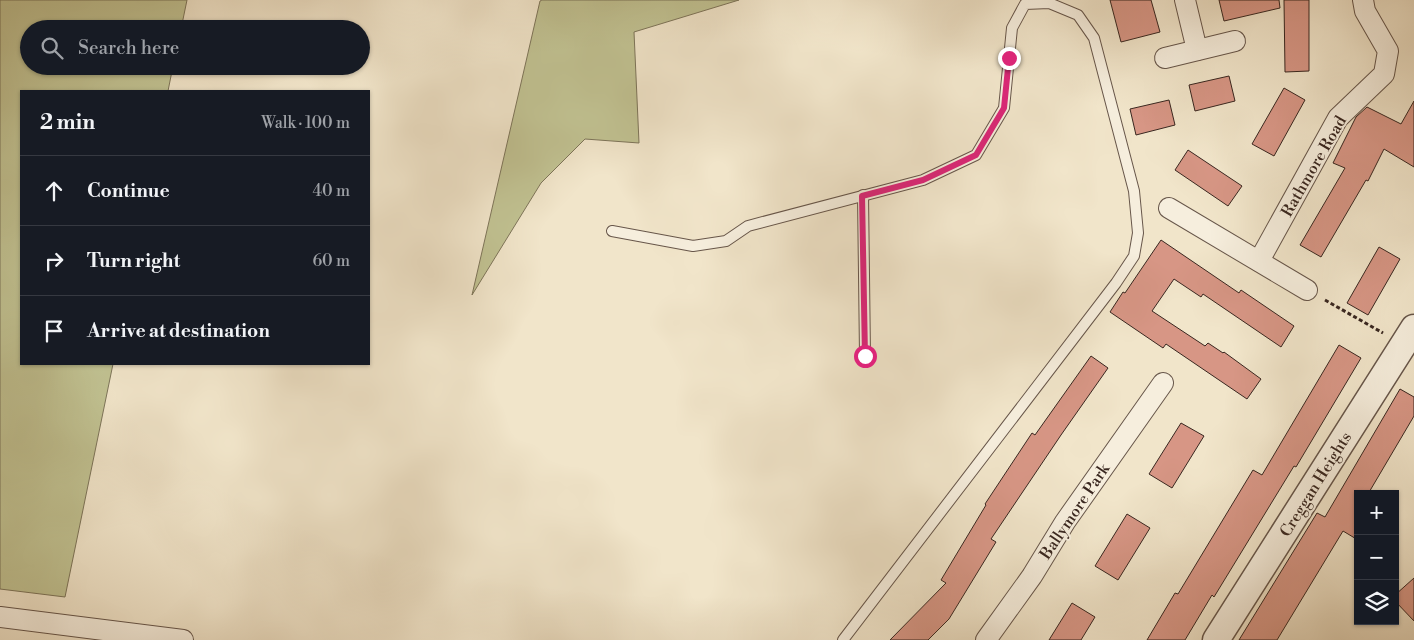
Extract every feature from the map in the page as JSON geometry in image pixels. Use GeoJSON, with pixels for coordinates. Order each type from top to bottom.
{"type":"FeatureCollection","features":[{"type":"Feature","properties":{"kind":"street"},"geometry":{"type":"LineString","coordinates":[[1185,0],[1197,50]]}},
{"type":"Feature","properties":{"kind":"street","name":"Rathmore Road"},"geometry":{"type":"LineString","coordinates":[[1260,261],[1338,118],[1384,74],[1388,51],[1365,11],[1363,0]]}},
{"type":"Feature","properties":{"kind":"street"},"geometry":{"type":"LineString","coordinates":[[1165,58],[1235,41]]}},
{"type":"Feature","properties":{"kind":"street"},"geometry":{"type":"LineString","coordinates":[[1169,208],[1307,290]]}},
{"type":"Feature","properties":{"kind":"street","name":"Creggan Heights"},"geometry":{"type":"LineString","coordinates":[[1216,640],[1410,342]]}},
{"type":"Feature","properties":{"kind":"street","name":"Ballymore Park"},"geometry":{"type":"LineString","coordinates":[[986,640],[1027,583],[1065,522],[1163,383]]}},
{"type":"Feature","properties":{"kind":"street"},"geometry":{"type":"LineString","coordinates":[[0,617],[183,640]]}},
{"type":"Feature","properties":{"kind":"lane"},"geometry":{"type":"LineString","coordinates":[[612,231],[693,246],[726,241],[748,226],[923,180],[976,155],[1004,108],[1012,28],[1025,4],[1049,3],[1078,15],[1094,38],[1134,192],[1138,233],[1134,256],[1116,283],[843,640]]}},
{"type":"Feature","properties":{"kind":"lane"},"geometry":{"type":"LineString","coordinates":[[862,196],[865,356]]}},
{"type":"Feature","properties":{"kind":"path"},"geometry":{"type":"LineString","coordinates":[[1307,290],[1410,342]]}},
{"type":"Feature","properties":{"kind":"green space"},"geometry":{"type":"Polygon","coordinates":[[[0,0],[187,0],[183,20],[20,20],[20,75],[171,75],[168,90],[20,90],[20,365],[113,365],[65,597],[0,589],[0,0]]]}},
{"type":"Feature","properties":{"kind":"green space"},"geometry":{"type":"Polygon","coordinates":[[[739,0],[634,32],[639,143],[585,139],[541,183],[472,295],[540,1],[739,0]]]}},
{"type":"Feature","properties":{"kind":"building"},"geometry":{"type":"Polygon","coordinates":[[[1110,0],[1151,0],[1160,32],[1121,42],[1110,0]]]}},
{"type":"Feature","properties":{"kind":"building"},"geometry":{"type":"Polygon","coordinates":[[[1219,0],[1279,0],[1280,8],[1224,21],[1219,0]]]}},
{"type":"Feature","properties":{"kind":"building"},"geometry":{"type":"Polygon","coordinates":[[[1284,0],[1309,0],[1309,71],[1285,72],[1284,0]]]}},
{"type":"Feature","properties":{"kind":"building"},"geometry":{"type":"Polygon","coordinates":[[[1229,76],[1235,101],[1195,111],[1189,85],[1229,76]]]}},
{"type":"Feature","properties":{"kind":"building"},"geometry":{"type":"Polygon","coordinates":[[[1284,88],[1305,100],[1274,156],[1252,144],[1284,88]]]}},
{"type":"Feature","properties":{"kind":"building"},"geometry":{"type":"Polygon","coordinates":[[[1169,100],[1175,125],[1136,135],[1130,109],[1169,100]]]}},
{"type":"Feature","properties":{"kind":"building"},"geometry":{"type":"Polygon","coordinates":[[[1414,101],[1414,167],[1384,149],[1368,181],[1366,180],[1321,257],[1300,245],[1345,168],[1333,163],[1356,117],[1367,107],[1401,124],[1414,101]]]}},
{"type":"Feature","properties":{"kind":"building"},"geometry":{"type":"Polygon","coordinates":[[[1188,150],[1242,186],[1228,206],[1175,170],[1188,150]]]}},
{"type":"Feature","properties":{"kind":"building"},"geometry":{"type":"Polygon","coordinates":[[[1161,240],[1239,293],[1241,290],[1294,326],[1281,347],[1203,294],[1201,297],[1174,279],[1152,311],[1205,346],[1208,343],[1224,352],[1261,379],[1247,399],[1166,344],[1163,348],[1110,312],[1161,240]]]}},
{"type":"Feature","properties":{"kind":"building"},"geometry":{"type":"Polygon","coordinates":[[[1379,247],[1400,259],[1368,315],[1347,303],[1379,247]]]}},
{"type":"Feature","properties":{"kind":"building"},"geometry":{"type":"Polygon","coordinates":[[[1339,345],[1361,358],[1296,467],[1294,466],[1214,597],[1212,595],[1185,640],[1147,640],[1175,593],[1178,594],[1253,470],[1262,475],[1339,345]]]}},
{"type":"Feature","properties":{"kind":"building"},"geometry":{"type":"Polygon","coordinates":[[[1091,356],[1108,368],[991,539],[996,542],[949,619],[928,640],[890,640],[946,583],[941,580],[985,504],[1032,433],[1035,435],[1091,356]]]}},
{"type":"Feature","properties":{"kind":"building"},"geometry":{"type":"Polygon","coordinates":[[[1400,389],[1414,397],[1414,416],[1370,490],[1354,490],[1354,538],[1343,531],[1277,640],[1239,640],[1317,513],[1325,517],[1400,389]]]}},
{"type":"Feature","properties":{"kind":"building"},"geometry":{"type":"Polygon","coordinates":[[[1181,423],[1204,436],[1172,488],[1149,474],[1181,423]]]}},
{"type":"Feature","properties":{"kind":"building"},"geometry":{"type":"Polygon","coordinates":[[[1127,514],[1150,528],[1118,580],[1095,566],[1127,514]]]}},
{"type":"Feature","properties":{"kind":"building"},"geometry":{"type":"Polygon","coordinates":[[[1414,578],[1414,621],[1399,605],[1399,591],[1414,578]]]}},
{"type":"Feature","properties":{"kind":"building"},"geometry":{"type":"Polygon","coordinates":[[[1072,603],[1095,617],[1081,640],[1049,640],[1072,603]]]}},
{"type":"Feature","properties":{"kind":"route"},"geometry":{"type":"LineString","coordinates":[[865,356],[862,196],[923,180],[976,155],[1004,108],[1009,58]]}}]}
